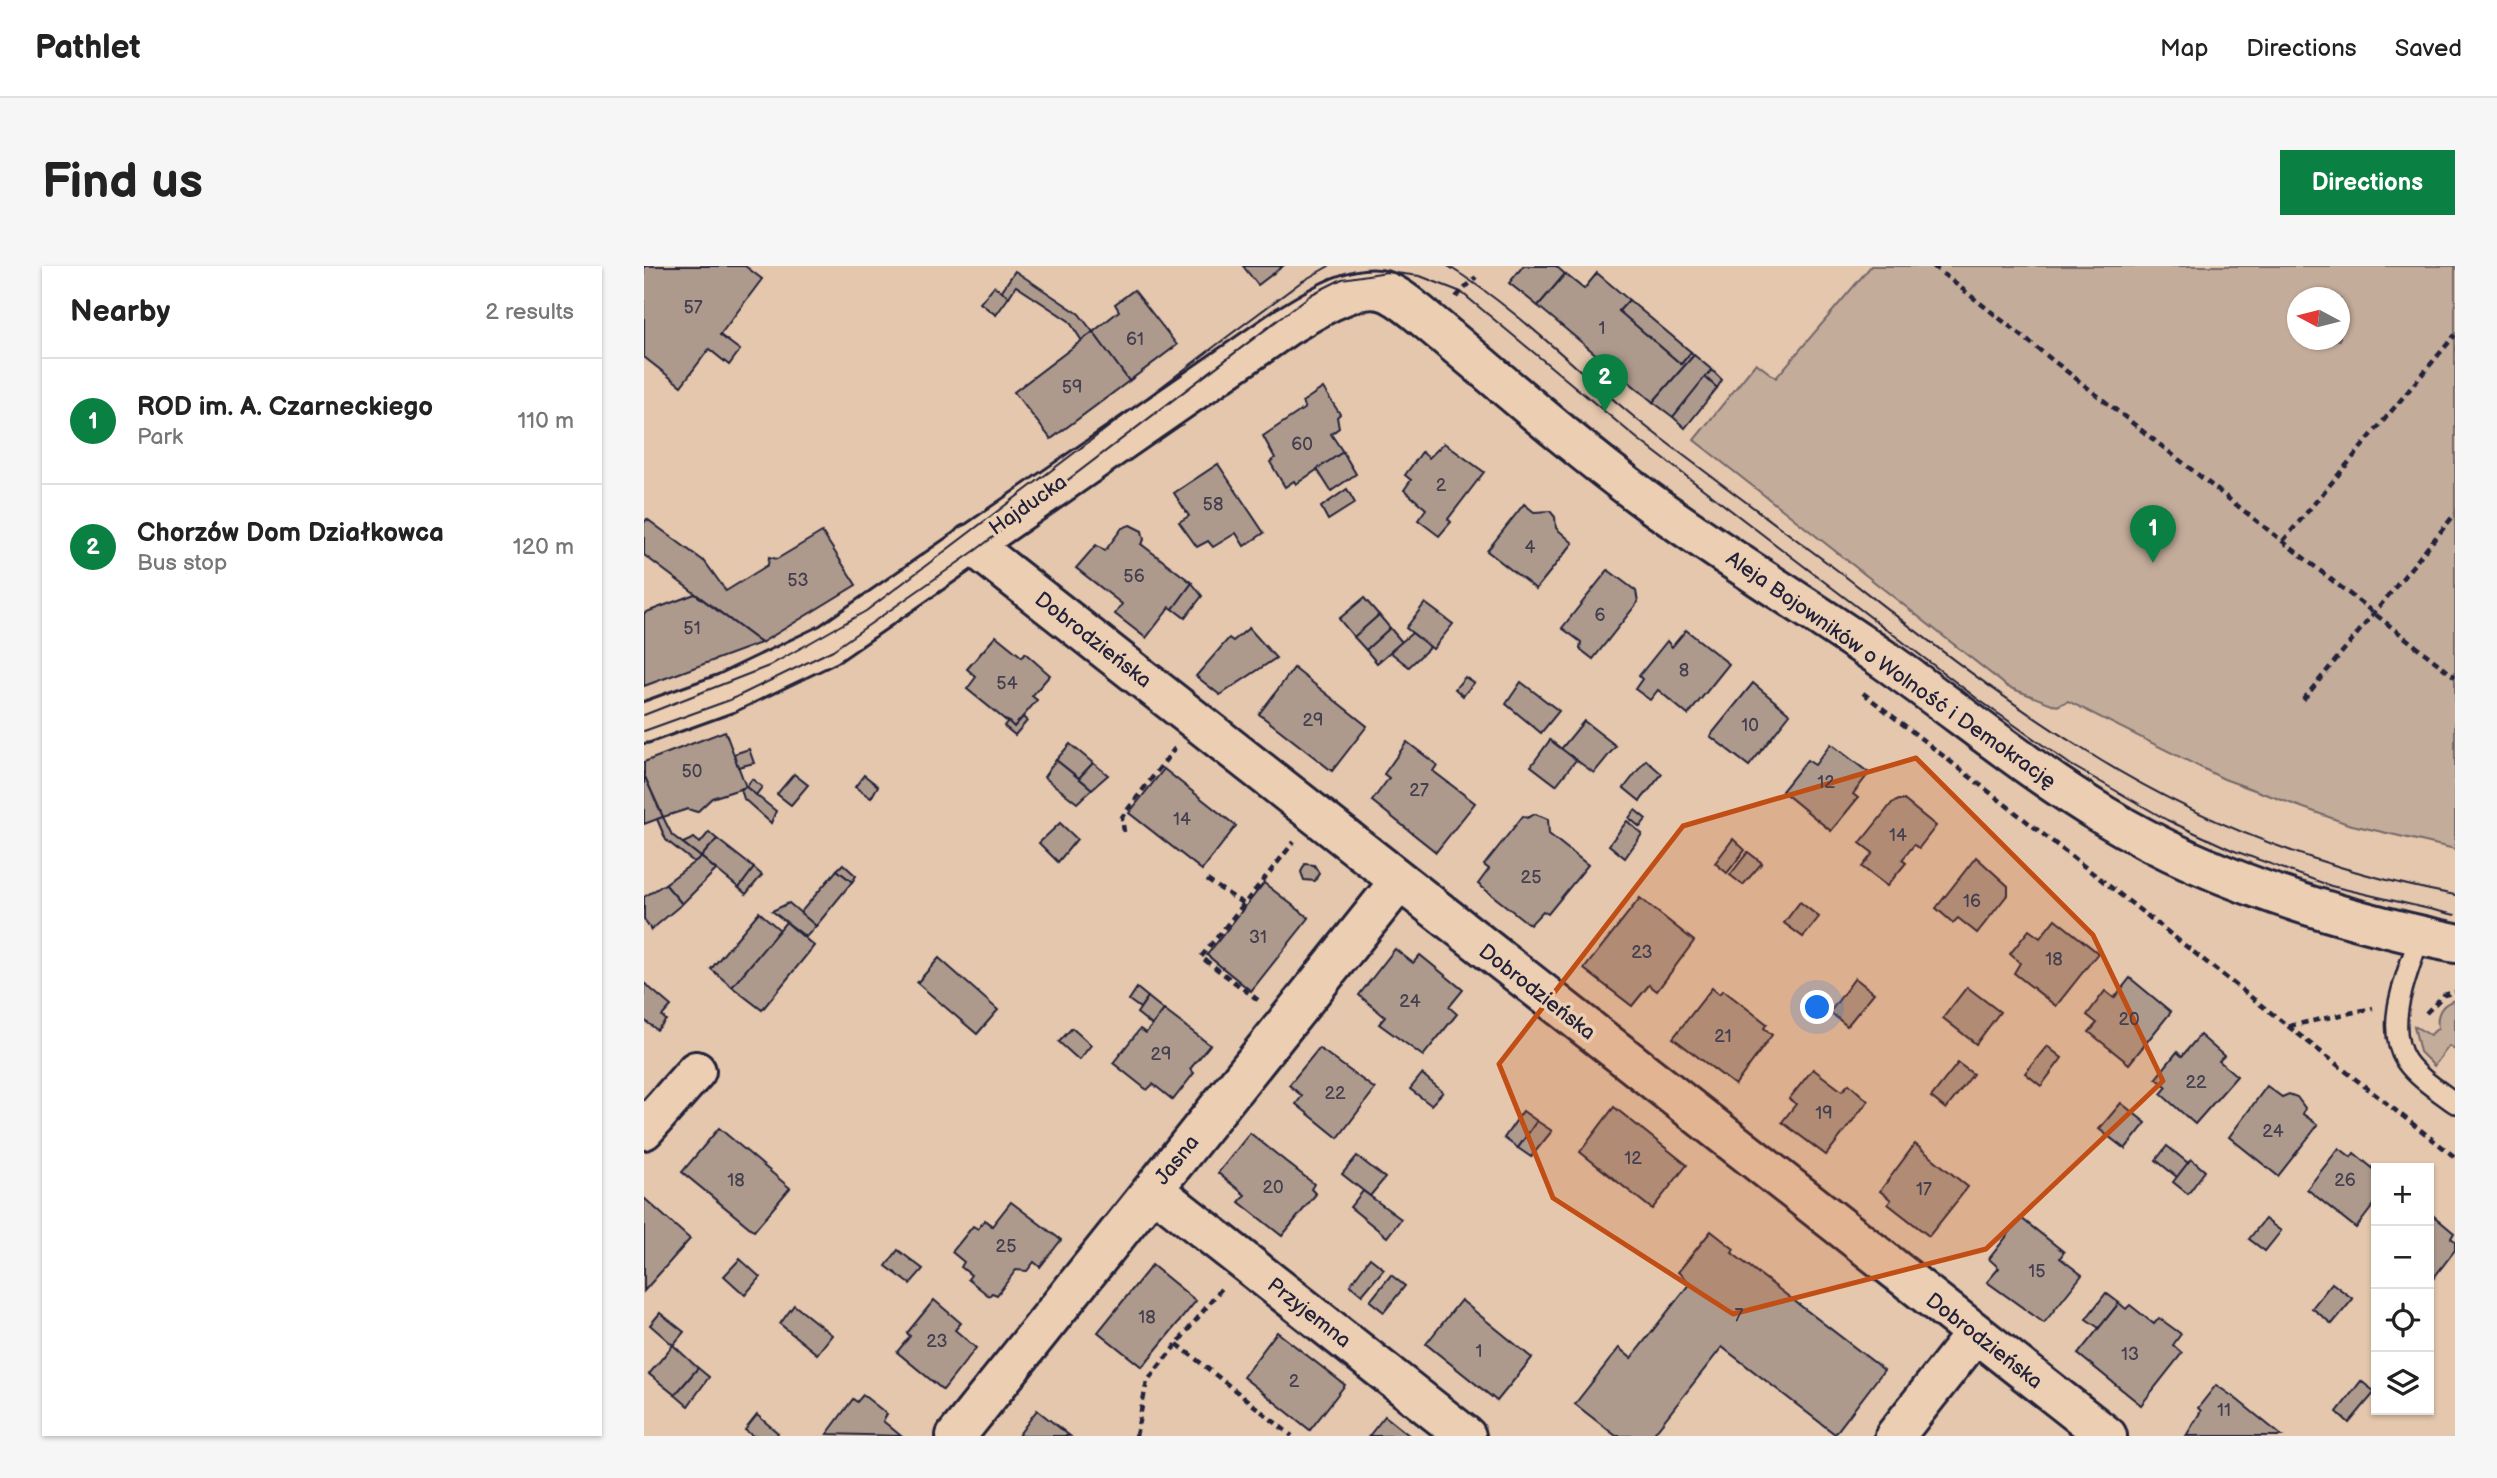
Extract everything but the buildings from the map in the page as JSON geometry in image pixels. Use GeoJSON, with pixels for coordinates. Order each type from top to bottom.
{"type":"FeatureCollection","features":[{"type":"Feature","properties":{"kind":"street","name":"Hajducka"},"geometry":{"type":"LineString","coordinates":[[644,723],[727,693],[829,644],[1287,326],[1330,301],[1386,278]]}},
{"type":"Feature","properties":{"kind":"street","name":"Aleja Bojowników o Wolność i Demokrację"},"geometry":{"type":"LineString","coordinates":[[1386,278],[1416,312],[1641,495],[1885,660],[2025,763],[2105,816],[2173,852],[2255,887],[2345,917],[2438,939]]}},
{"type":"Feature","properties":{"kind":"street","name":"Dobrodzieńska"},"geometry":{"type":"LineString","coordinates":[[971,544],[1398,883],[2107,1436]]}},
{"type":"Feature","properties":{"kind":"street","name":"Jasna"},"geometry":{"type":"LineString","coordinates":[[956,1436],[1398,883]]}},
{"type":"Feature","properties":{"kind":"street"},"geometry":{"type":"LineString","coordinates":[[644,1130],[696,1071]]}},
{"type":"Feature","properties":{"kind":"street","name":"Przyjemna"},"geometry":{"type":"LineString","coordinates":[[1154,1190],[1466,1436]]}},
{"type":"Feature","properties":{"kind":"street"},"geometry":{"type":"LineString","coordinates":[[1895,1436],[1975,1334]]}},
{"type":"Feature","properties":{"kind":"lane"},"geometry":{"type":"LineString","coordinates":[[2438,939],[2401,999],[2399,1040],[2408,1064],[2455,1103]]}},
{"type":"Feature","properties":{"kind":"path"},"geometry":{"type":"LineString","coordinates":[[1933,266],[2455,677]]}},
{"type":"Feature","properties":{"kind":"path"},"geometry":{"type":"LineString","coordinates":[[1456,296],[1476,277]]}},
{"type":"Feature","properties":{"kind":"path"},"geometry":{"type":"LineString","coordinates":[[2283,541],[2455,335]]}},
{"type":"Feature","properties":{"kind":"path"},"geometry":{"type":"LineString","coordinates":[[2303,700],[2455,514]]}},
{"type":"Feature","properties":{"kind":"path"},"geometry":{"type":"LineString","coordinates":[[1857,689],[2455,1157]]}},
{"type":"Feature","properties":{"kind":"path"},"geometry":{"type":"LineString","coordinates":[[1124,832],[1122,817],[1177,746]]}},
{"type":"Feature","properties":{"kind":"path"},"geometry":{"type":"LineString","coordinates":[[1261,1003],[1201,957],[1297,837]]}},
{"type":"Feature","properties":{"kind":"path"},"geometry":{"type":"LineString","coordinates":[[1207,880],[1244,904]]}},
{"type":"Feature","properties":{"kind":"path"},"geometry":{"type":"LineString","coordinates":[[2418,1013],[2427,1013],[2444,995],[2455,992]]}},
{"type":"Feature","properties":{"kind":"path"},"geometry":{"type":"LineString","coordinates":[[2288,1026],[2349,1011],[2380,1007]]}},
{"type":"Feature","properties":{"kind":"path"},"geometry":{"type":"LineString","coordinates":[[1136,1436],[1147,1381],[1244,1262]]}},
{"type":"Feature","properties":{"kind":"path"},"geometry":{"type":"LineString","coordinates":[[1177,1344],[1292,1436]]}},
{"type":"Feature","properties":{"kind":"highlighted area"},"geometry":{"type":"Polygon","coordinates":[[[1916,758],[2093,935],[2163,1081],[1986,1249],[1733,1314],[1553,1198],[1499,1064],[1683,826],[1916,758]]]}},
{"type":"Feature","properties":{"kind":"shaded area"},"geometry":{"type":"Polygon","coordinates":[[[1871,266],[2455,266],[2455,849],[2348,824],[2224,779],[2068,701],[2057,706],[2008,687],[1694,440],[1756,363],[1776,378],[1871,266]]]}},
{"type":"Feature","properties":{"kind":"shaded area"},"geometry":{"type":"Polygon","coordinates":[[[2455,1000],[2455,1050],[2449,1046],[2434,1066],[2420,1052],[2414,1026],[2430,1035],[2438,1028],[2440,1010],[2455,1000]]]}},
{"type":"Feature","properties":{"kind":"tram line"},"geometry":{"type":"LineString","coordinates":[[644,715],[769,666],[866,611],[1231,334],[1301,282],[1329,266]]}},
{"type":"Feature","properties":{"kind":"tram line"},"geometry":{"type":"LineString","coordinates":[[1448,266],[1501,303],[1672,447],[2018,707],[2081,748],[2169,798],[2261,840],[2357,872],[2455,895]]}},
{"type":"Feature","properties":{"kind":"tram line"},"geometry":{"type":"LineString","coordinates":[[644,731],[730,700],[833,650],[976,550],[1312,294],[1342,279],[1387,272],[1420,276],[1461,292],[1639,440],[1979,700],[2071,765],[2167,820],[2232,850],[2331,886],[2455,915]]}},
{"type":"Feature","properties":{"kind":"place","name":"Chorzów Dom Działkowca"},"geometry":{"type":"Point","coordinates":[1605,412]}},
{"type":"Feature","properties":{"kind":"place","name":"ROD im. A. Czarneckiego"},"geometry":{"type":"Point","coordinates":[2153,563]}}]}
